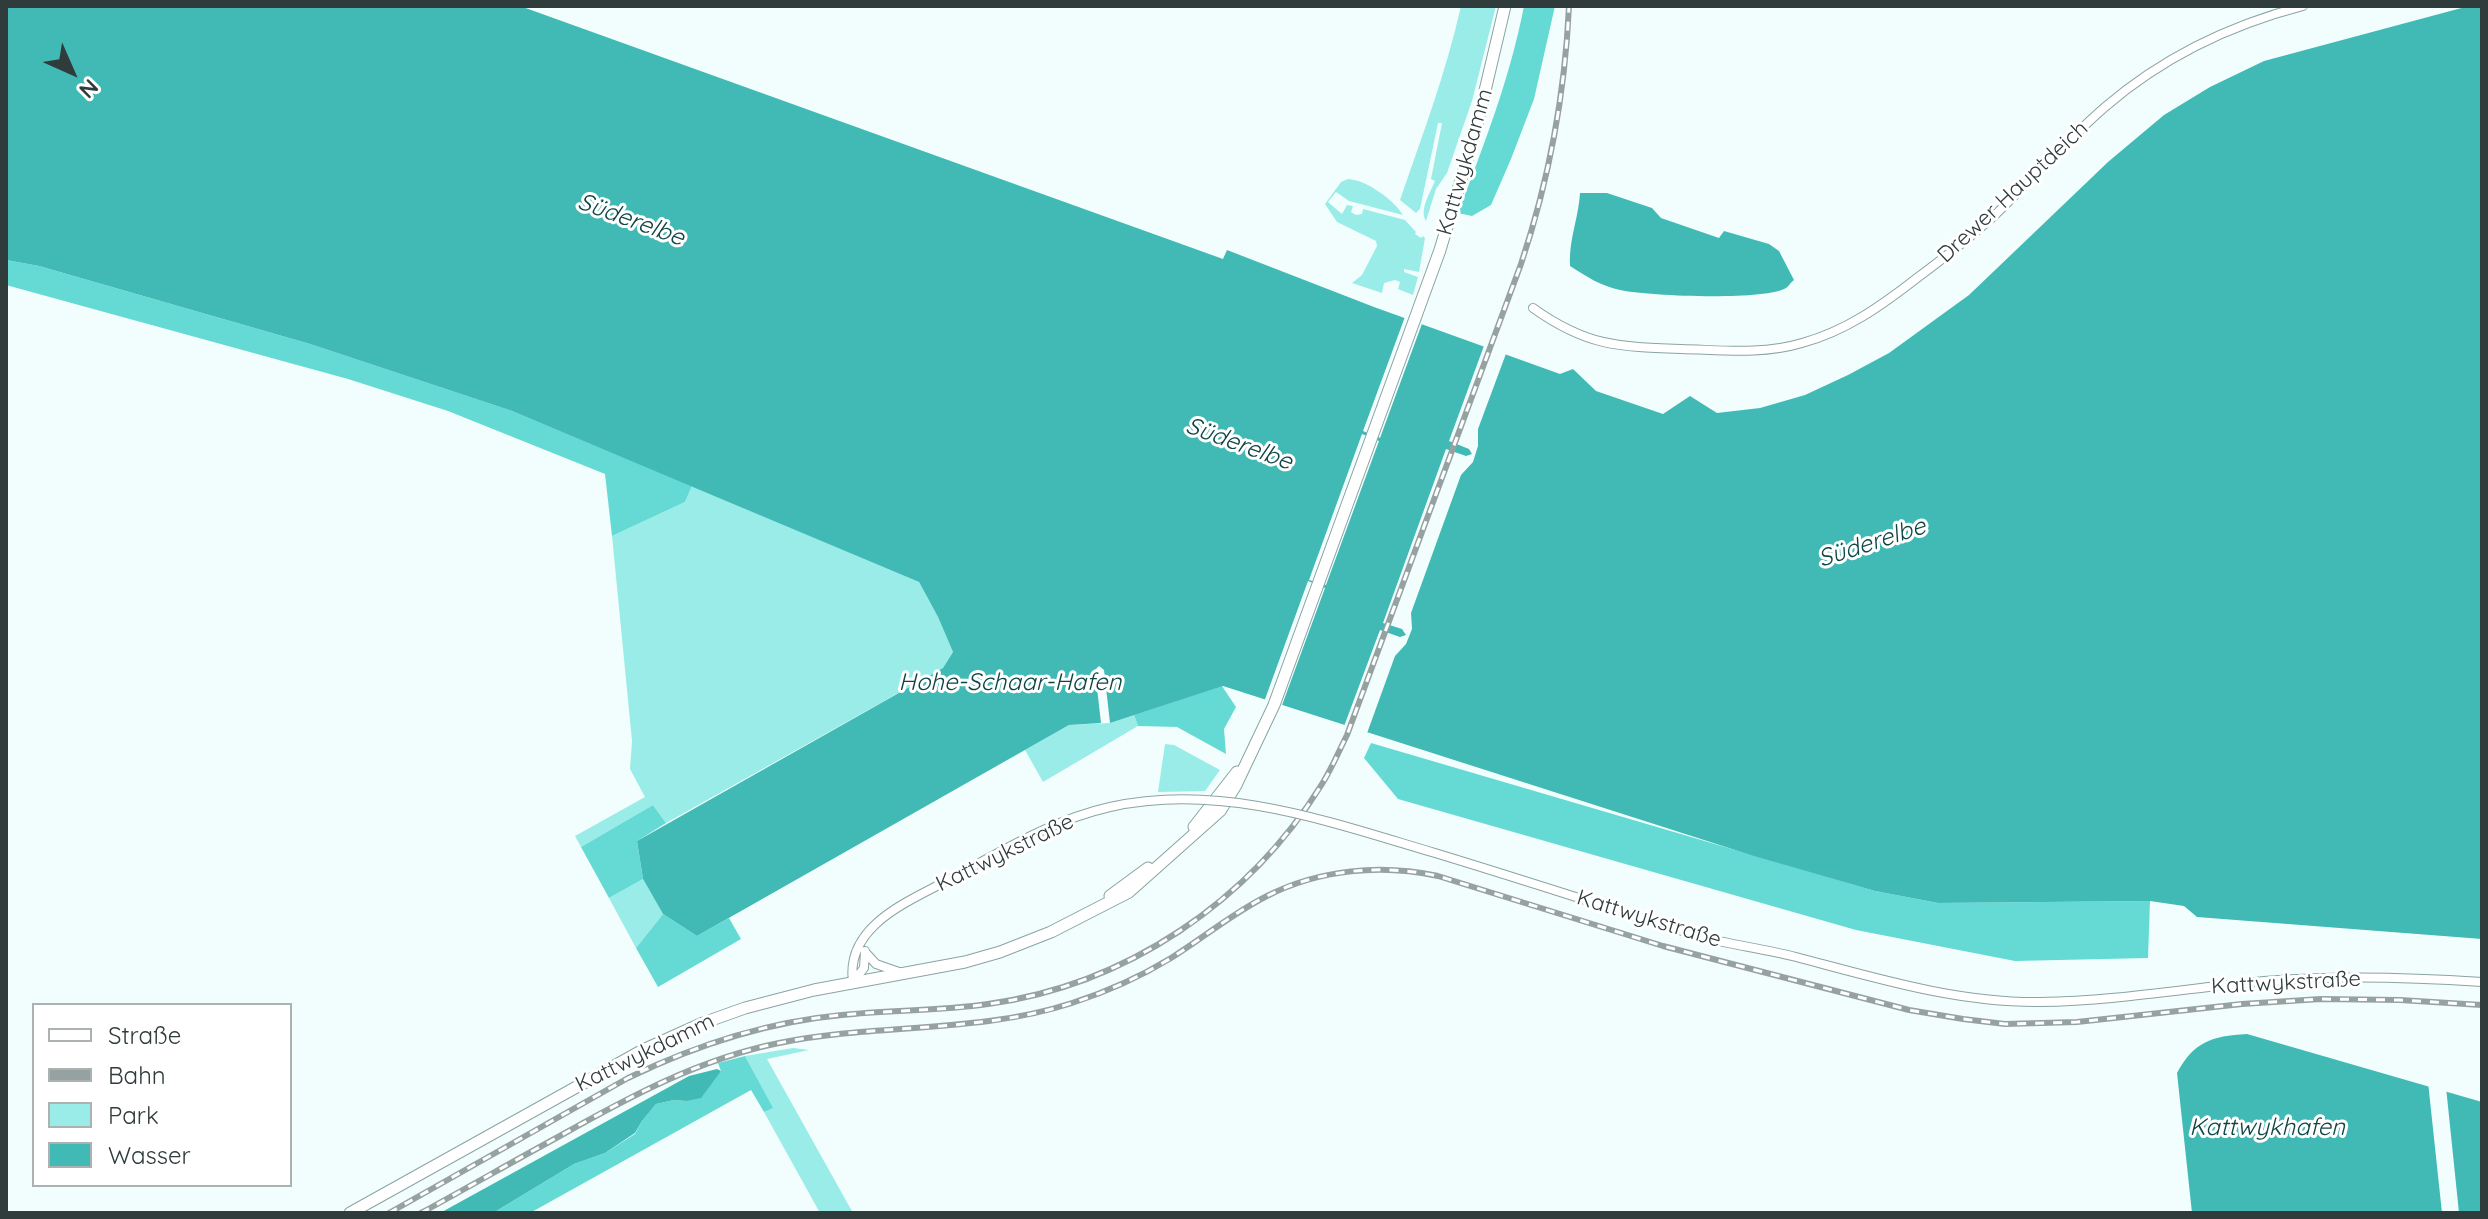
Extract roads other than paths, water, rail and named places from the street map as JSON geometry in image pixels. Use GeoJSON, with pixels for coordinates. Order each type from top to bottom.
{"type":"FeatureCollection","features":[{"type":"Feature","properties":{"kind":"main road","name":"Kattwykdamm"},"geometry":{"type":"LineString","coordinates":[[350,1213],[660,1042],[745,1008],[1000,952],[1051,932],[1098,907],[1177,847],[1233,783],[1274,705],[1442,245],[1505,6]]}},
{"type":"Feature","properties":{"kind":"street","name":"Drewer Hauptdeich"},"geometry":{"type":"LineString","coordinates":[[1533,308],[1585,338],[1606,344],[1648,348],[1762,352],[1801,344],[1840,330],[1878,309],[1995,215],[2105,106],[2157,69],[2197,44],[2232,28],[2303,6]]}},
{"type":"Feature","properties":{"kind":"street","name":"Kattwykstraße"},"geometry":{"type":"LineString","coordinates":[[853,982],[853,960],[856,950],[863,948],[867,932],[879,920],[950,879],[1043,830],[1089,812],[1147,801],[1188,798],[1222,800],[1284,811],[1411,846],[1701,937],[1771,951],[1921,989],[1985,999],[2039,1002],[2104,998],[2309,979],[2399,978],[2482,982]]}},
{"type":"Feature","properties":{"kind":"street"},"geometry":{"type":"LineString","coordinates":[[863,948],[876,964],[903,974]]}},
{"type":"Feature","properties":{"kind":"water"},"geometry":{"type":"Polygon","coordinates":[[[6,6],[520,6],[1223,259],[1227,250],[1560,374],[1573,369],[1596,391],[1663,414],[1690,396],[1717,413],[1760,408],[1805,395],[1889,353],[1969,295],[2108,162],[2164,115],[2210,87],[2264,61],[2469,6],[2482,6],[2482,939],[2197,917],[2184,906],[2150,901],[1938,903],[1875,891],[1754,856],[1223,686],[1110,723],[1104,670],[1099,666],[1095,670],[1101,723],[1069,725],[697,936],[663,914],[643,879],[637,841],[943,668],[953,652],[919,582],[512,411],[310,344],[39,266],[6,260],[6,6]]]}},
{"type":"Feature","properties":{"kind":"water"},"geometry":{"type":"Polygon","coordinates":[[[1580,193],[1607,193],[1652,208],[1661,218],[1719,238],[1724,231],[1769,244],[1779,251],[1794,280],[1786,288],[1774,292],[1731,296],[1654,294],[1607,286],[1570,266],[1580,193]]]}},
{"type":"Feature","properties":{"kind":"water","name":"Kattwykhafen"},"geometry":{"type":"Polygon","coordinates":[[[2247,1034],[2482,1102],[2482,1213],[2192,1213],[2177,1073],[2190,1054],[2205,1043],[2247,1034]]]}},
{"type":"Feature","properties":{"kind":"water"},"geometry":{"type":"Polygon","coordinates":[[[717,1069],[721,1071],[701,1098],[656,1104],[635,1133],[605,1153],[574,1164],[493,1213],[440,1213],[689,1076],[717,1069]]]}},
{"type":"Feature","properties":{"kind":"railway"},"geometry":{"type":"LineString","coordinates":[[389,1213],[628,1078],[706,1045],[759,1029],[814,1018],[988,1004],[1039,994],[1088,978],[1135,957],[1179,931],[1221,900],[1258,865],[1292,827],[1322,784],[1347,735],[1521,264],[1540,201],[1554,136],[1564,72],[1569,6]]}},
{"type":"Feature","properties":{"kind":"railway"},"geometry":{"type":"LineString","coordinates":[[421,1213],[585,1122],[693,1069],[779,1043],[1000,1020],[1072,1003],[1123,984],[1159,965],[1267,896],[1308,880],[1351,871],[1395,870],[1438,876],[1663,946],[1909,1010],[2005,1024],[2077,1022],[2242,1004],[2321,999],[2482,1005]]}},
{"type":"Feature","properties":{"kind":"water label","name":"Süderelbe"},"geometry":{"type":"Point","coordinates":[631,220]}},
{"type":"Feature","properties":{"kind":"water label","name":"Süderelbe"},"geometry":{"type":"Point","coordinates":[1239,444]}},
{"type":"Feature","properties":{"kind":"water label","name":"Süderelbe"},"geometry":{"type":"Point","coordinates":[1872,543]}},
{"type":"Feature","properties":{"kind":"water label","name":"Hohe-Schaar-Hafen"},"geometry":{"type":"Point","coordinates":[1010,683]}}]}
